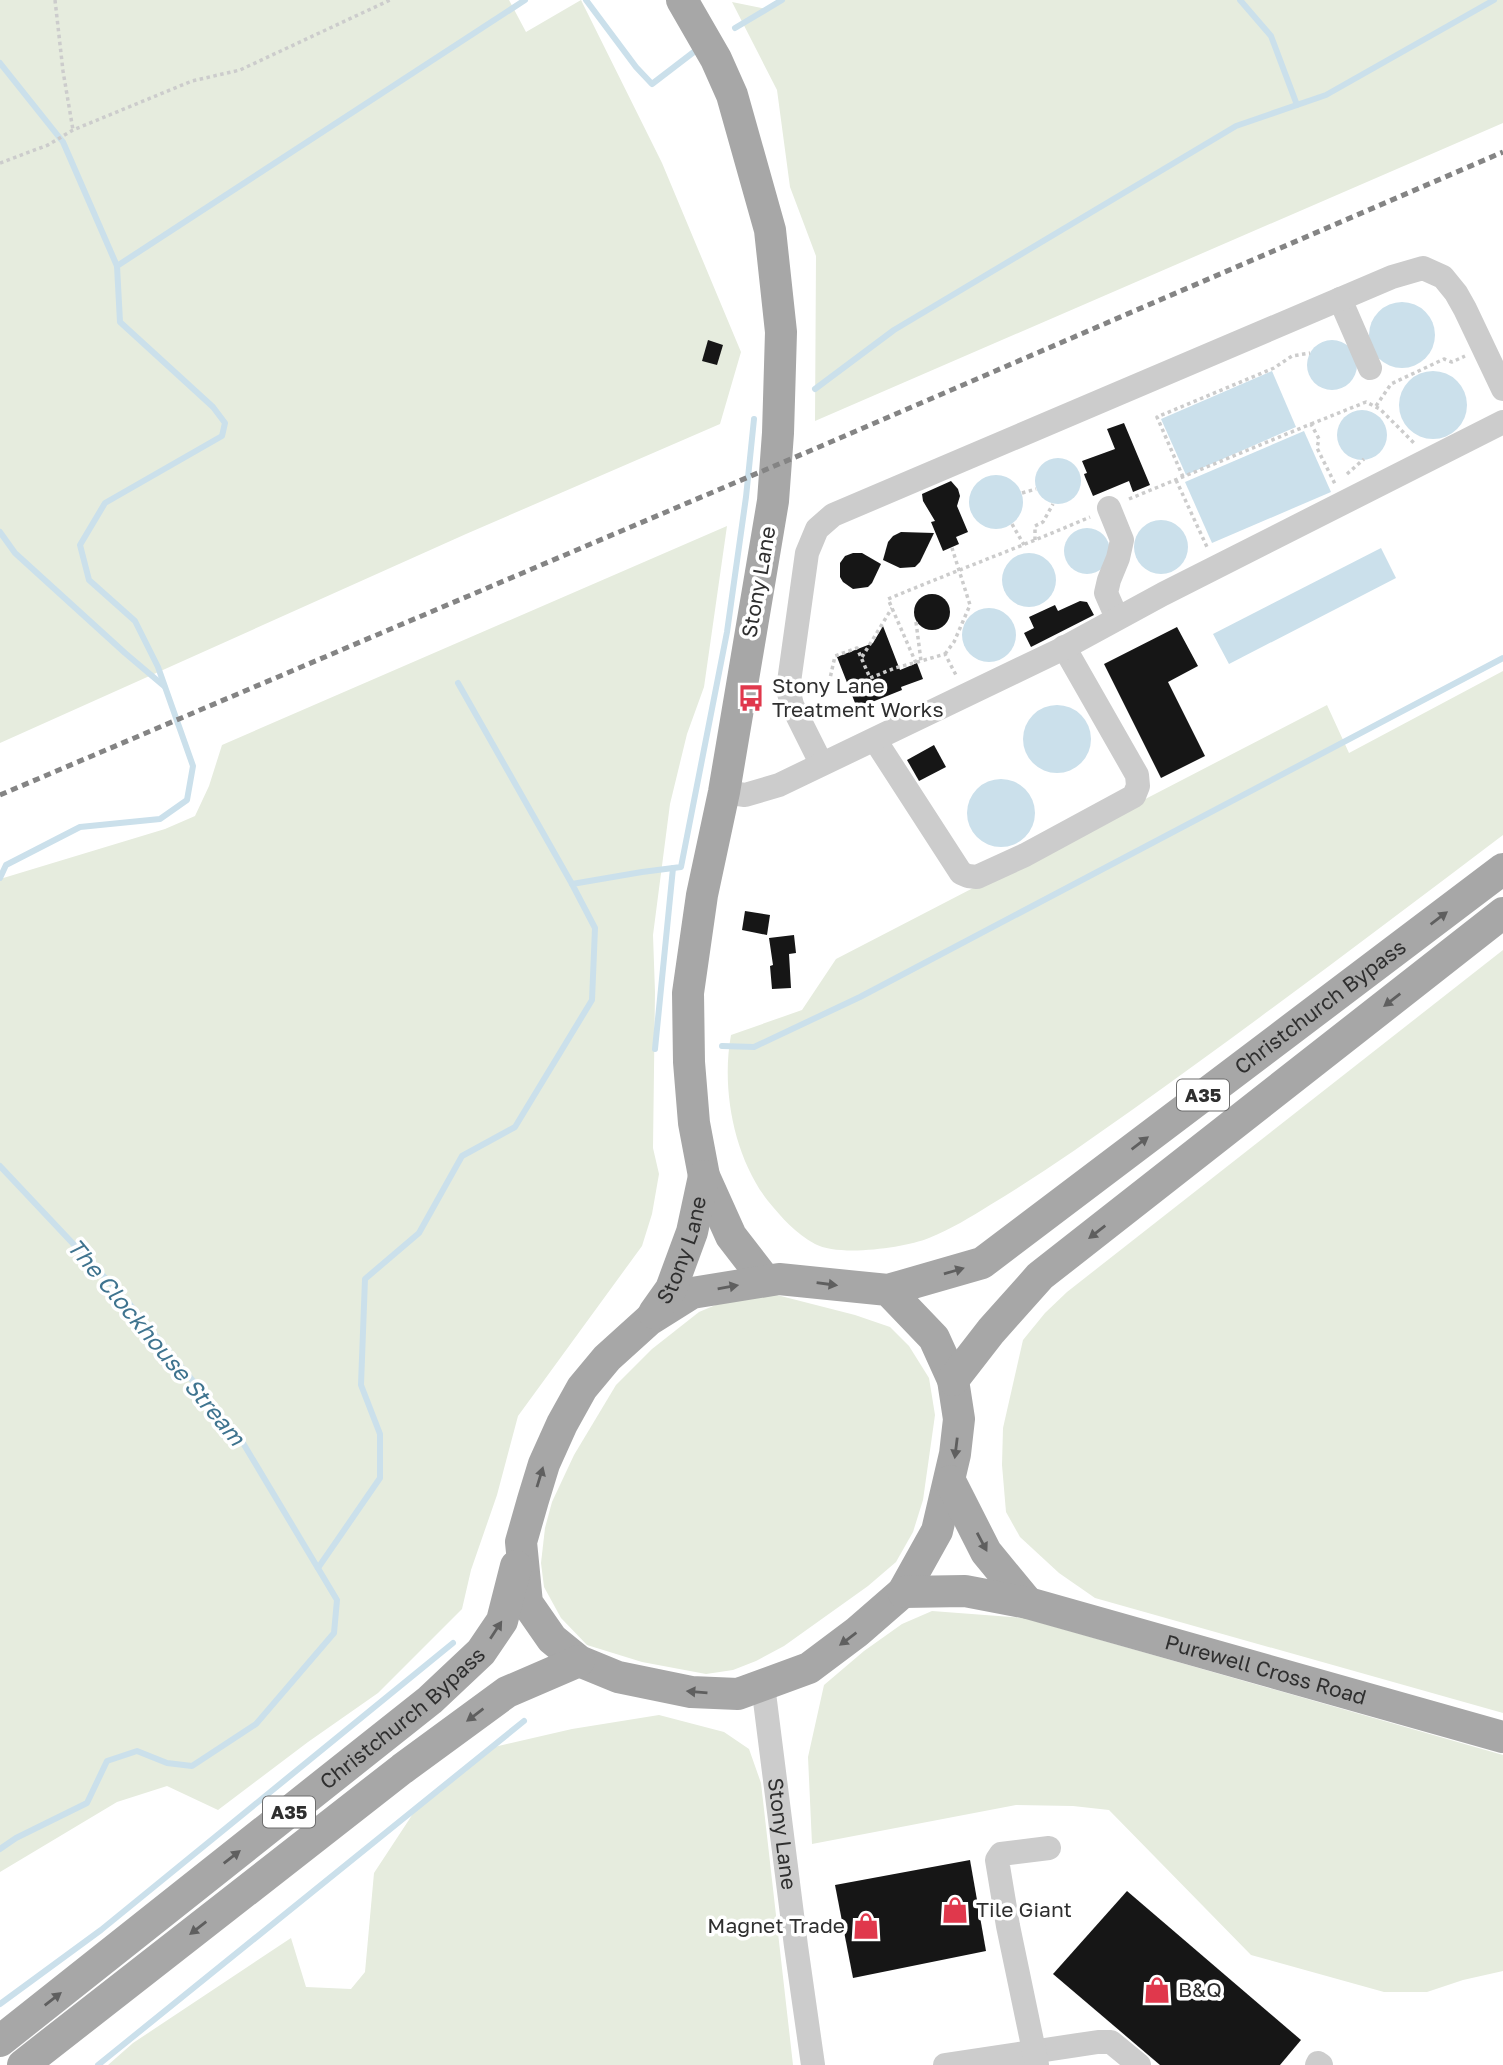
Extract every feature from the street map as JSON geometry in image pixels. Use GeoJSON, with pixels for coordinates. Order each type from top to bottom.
{"type":"FeatureCollection","features":[{"type":"Feature","properties":{"kind":"main road","name":"Stony Lane"},"geometry":{"type":"LineString","coordinates":[[681,0],[716,59],[732,95],[769,230],[781,332],[773,501],[724,792],[702,895],[688,993],[694,1123],[704,1176],[731,1236],[765,1280]]}},
{"type":"Feature","properties":{"kind":"main road","name":"Christchurch Bypass"},"geometry":{"type":"LineString","coordinates":[[888,1290],[982,1263],[1503,869]]}},
{"type":"Feature","properties":{"kind":"main road","name":"Christchurch Bypass"},"geometry":{"type":"LineString","coordinates":[[953,1380],[991,1331],[1040,1276],[1503,913]]}},
{"type":"Feature","properties":{"kind":"main road","name":"Stony Lane"},"geometry":{"type":"LineString","coordinates":[[649,1320],[671,1289],[692,1232],[704,1176]]}},
{"type":"Feature","properties":{"kind":"main road"},"geometry":{"type":"LineString","coordinates":[[522,1542],[527,1603],[552,1639],[579,1661],[618,1677],[691,1692],[738,1694],[809,1668],[857,1632],[903,1592],[937,1531],[956,1454],[959,1419],[953,1380],[933,1338],[888,1290],[779,1279],[692,1293],[649,1320]]}},
{"type":"Feature","properties":{"kind":"main road","name":"Christchurch Bypass"},"geometry":{"type":"LineString","coordinates":[[0,2041],[430,1700],[481,1652],[502,1621],[544,1464],[562,1424],[582,1388],[607,1358],[649,1320]]}},
{"type":"Feature","properties":{"kind":"main road"},"geometry":{"type":"LineString","coordinates":[[950,1481],[986,1552],[1028,1603]]}},
{"type":"Feature","properties":{"kind":"main road","name":"Purewell Cross Road"},"geometry":{"type":"LineString","coordinates":[[903,1592],[965,1591],[1028,1603],[1503,1737]]}},
{"type":"Feature","properties":{"kind":"main road","name":"Christchurch Bypass"},"geometry":{"type":"LineString","coordinates":[[23,2065],[402,1769],[507,1692],[579,1661]]}},
{"type":"Feature","properties":{"kind":"street"},"geometry":{"type":"LineString","coordinates":[[821,763],[792,705],[788,689],[807,552],[817,529],[833,515],[1392,277],[1423,268],[1443,276],[1456,293],[1503,389]]}},
{"type":"Feature","properties":{"kind":"street"},"geometry":{"type":"LineString","coordinates":[[1340,299],[1370,368]]}},
{"type":"Feature","properties":{"kind":"street"},"geometry":{"type":"LineString","coordinates":[[724,792],[745,795],[779,785],[874,740],[1064,648],[1117,618],[1503,422]]}},
{"type":"Feature","properties":{"kind":"street"},"geometry":{"type":"LineString","coordinates":[[1109,508],[1122,540],[1106,593],[1117,618]]}},
{"type":"Feature","properties":{"kind":"street"},"geometry":{"type":"LineString","coordinates":[[874,740],[961,873],[977,877],[1013,860],[1134,796],[1138,786],[1137,775],[1064,648]]}},
{"type":"Feature","properties":{"kind":"street","name":"Stony Lane"},"geometry":{"type":"LineString","coordinates":[[763,1685],[813,2065]]}},
{"type":"Feature","properties":{"kind":"street"},"geometry":{"type":"LineString","coordinates":[[1036,2058],[997,1860],[1001,1854],[1049,1848]]}},
{"type":"Feature","properties":{"kind":"street"},"geometry":{"type":"LineString","coordinates":[[945,2065],[1097,2053],[1111,2042],[1139,2065]]}},
{"type":"Feature","properties":{"kind":"path"},"geometry":{"type":"LineString","coordinates":[[55,0],[72,130]]}},
{"type":"Feature","properties":{"kind":"path"},"geometry":{"type":"LineString","coordinates":[[0,163],[48,145],[72,130],[192,81],[240,69],[390,0]]}},
{"type":"Feature","properties":{"kind":"path"},"geometry":{"type":"LineString","coordinates":[[1376,406],[1391,384],[1444,359],[1452,362],[1483,349]]}},
{"type":"Feature","properties":{"kind":"path"},"geometry":{"type":"LineString","coordinates":[[1183,477],[1157,417],[1275,368],[1292,356],[1310,353]]}},
{"type":"Feature","properties":{"kind":"path"},"geometry":{"type":"LineString","coordinates":[[1311,424],[1366,401],[1376,406],[1409,436],[1425,462]]}},
{"type":"Feature","properties":{"kind":"path"},"geometry":{"type":"LineString","coordinates":[[1346,474],[1364,459]]}},
{"type":"Feature","properties":{"kind":"path"},"geometry":{"type":"LineString","coordinates":[[1176,480],[1207,547],[1212,548],[1219,566]]}},
{"type":"Feature","properties":{"kind":"path"},"geometry":{"type":"LineString","coordinates":[[1021,493],[1037,489]]}},
{"type":"Feature","properties":{"kind":"path"},"geometry":{"type":"LineString","coordinates":[[1034,540],[1035,526],[1043,522],[1053,504]]}},
{"type":"Feature","properties":{"kind":"path"},"geometry":{"type":"LineString","coordinates":[[1012,524],[1024,545]]}},
{"type":"Feature","properties":{"kind":"path"},"geometry":{"type":"LineString","coordinates":[[829,683],[835,656],[857,648],[870,678],[945,653],[954,642],[970,605],[952,548]]}},
{"type":"Feature","properties":{"kind":"path"},"geometry":{"type":"LineString","coordinates":[[861,658],[892,608]]}},
{"type":"Feature","properties":{"kind":"path"},"geometry":{"type":"LineString","coordinates":[[916,622],[921,661]]}},
{"type":"Feature","properties":{"kind":"path"},"geometry":{"type":"LineString","coordinates":[[945,653],[966,694]]}},
{"type":"Feature","properties":{"kind":"shaded area"},"geometry":{"type":"Polygon","coordinates":[[[0,0],[509,0],[526,32],[581,0],[662,163],[741,352],[720,424],[466,534],[0,743],[0,0]]]}},
{"type":"Feature","properties":{"kind":"shaded area"},"geometry":{"type":"Polygon","coordinates":[[[785,0],[1503,0],[1503,123],[815,421],[816,256],[790,187],[777,90],[732,2],[767,9],[785,0]]]}},
{"type":"Feature","properties":{"kind":"shaded area"},"geometry":{"type":"Polygon","coordinates":[[[727,526],[704,687],[687,734],[670,804],[653,935],[653,1148],[659,1174],[652,1214],[642,1246],[518,1416],[497,1495],[471,1570],[462,1609],[378,1693],[218,1810],[167,1786],[117,1802],[0,1872],[0,879],[165,829],[195,816],[209,786],[222,745],[727,526]]]}},
{"type":"Feature","properties":{"kind":"shaded area"},"geometry":{"type":"Polygon","coordinates":[[[1503,671],[1503,835],[1179,1076],[1026,1183],[961,1223],[918,1242],[872,1250],[826,1248],[808,1240],[795,1230],[768,1201],[746,1164],[733,1122],[728,1078],[731,1035],[802,1010],[836,959],[1327,705],[1349,753],[1503,671]]]}},
{"type":"Feature","properties":{"kind":"shaded area"},"geometry":{"type":"Polygon","coordinates":[[[1503,950],[1503,1713],[1095,1598],[1059,1573],[1020,1537],[1006,1512],[1002,1465],[1003,1428],[1023,1340],[1067,1292],[1503,950]]]}},
{"type":"Feature","properties":{"kind":"shaded area"},"geometry":{"type":"Polygon","coordinates":[[[769,1293],[890,1327],[909,1346],[929,1378],[935,1415],[923,1500],[913,1532],[896,1562],[868,1586],[784,1646],[733,1670],[706,1674],[642,1662],[587,1645],[561,1618],[544,1587],[541,1563],[545,1528],[552,1502],[574,1455],[616,1385],[652,1349],[699,1312],[737,1296],[769,1293]]]}},
{"type":"Feature","properties":{"kind":"shaded area"},"geometry":{"type":"Polygon","coordinates":[[[932,1611],[1024,1618],[1503,1755],[1503,1971],[1427,1992],[1384,1992],[1251,1955],[1109,1810],[1016,1805],[812,1844],[808,1757],[824,1685],[864,1651],[902,1624],[932,1611]]]}},
{"type":"Feature","properties":{"kind":"shaded area"},"geometry":{"type":"Polygon","coordinates":[[[659,1715],[724,1732],[749,1749],[761,1783],[793,2065],[108,2065],[133,2043],[291,1938],[306,1987],[351,1989],[365,1972],[374,1873],[420,1803],[494,1747],[572,1729],[659,1715]]]}},
{"type":"Feature","properties":{"kind":"water"},"geometry":{"type":"Polygon","coordinates":[[[1402,302],[1415,304],[1425,312],[1433,322],[1433,348],[1425,358],[1415,366],[1402,368],[1389,366],[1379,358],[1371,348],[1369,335],[1371,322],[1379,312],[1389,304],[1402,302]]]}},
{"type":"Feature","properties":{"kind":"water"},"geometry":{"type":"Polygon","coordinates":[[[1332,340],[1350,347],[1357,365],[1350,383],[1332,390],[1314,383],[1307,365],[1314,347],[1332,340]]]}},
{"type":"Feature","properties":{"kind":"water"},"geometry":{"type":"Polygon","coordinates":[[[1272,371],[1296,427],[1186,475],[1161,419],[1272,371]]]}},
{"type":"Feature","properties":{"kind":"water"},"geometry":{"type":"Polygon","coordinates":[[[1433,371],[1446,374],[1457,381],[1464,392],[1467,405],[1464,418],[1457,429],[1446,436],[1433,439],[1420,436],[1409,429],[1402,418],[1399,405],[1402,392],[1409,381],[1420,374],[1433,371]]]}},
{"type":"Feature","properties":{"kind":"water"},"geometry":{"type":"Polygon","coordinates":[[[1362,410],[1380,417],[1387,435],[1380,453],[1362,460],[1344,453],[1337,435],[1344,417],[1362,410]]]}},
{"type":"Feature","properties":{"kind":"water"},"geometry":{"type":"Polygon","coordinates":[[[1304,431],[1331,492],[1212,543],[1185,482],[1304,431]]]}},
{"type":"Feature","properties":{"kind":"water"},"geometry":{"type":"Polygon","coordinates":[[[1058,458],[1074,465],[1081,481],[1074,497],[1058,504],[1042,497],[1035,481],[1042,465],[1058,458]]]}},
{"type":"Feature","properties":{"kind":"water"},"geometry":{"type":"Polygon","coordinates":[[[996,475],[1015,483],[1023,502],[1015,521],[996,529],[977,521],[969,502],[977,483],[996,475]]]}},
{"type":"Feature","properties":{"kind":"water"},"geometry":{"type":"Polygon","coordinates":[[[1161,520],[1180,528],[1188,547],[1180,566],[1161,574],[1142,566],[1134,547],[1142,528],[1161,520]]]}},
{"type":"Feature","properties":{"kind":"water"},"geometry":{"type":"Polygon","coordinates":[[[1087,528],[1103,535],[1110,551],[1103,567],[1087,574],[1071,567],[1064,551],[1071,535],[1087,528]]]}},
{"type":"Feature","properties":{"kind":"water"},"geometry":{"type":"Polygon","coordinates":[[[1381,548],[1396,578],[1229,664],[1213,634],[1381,548]]]}},
{"type":"Feature","properties":{"kind":"water"},"geometry":{"type":"Polygon","coordinates":[[[1029,553],[1048,561],[1056,580],[1048,599],[1029,607],[1010,599],[1002,580],[1010,561],[1029,553]]]}},
{"type":"Feature","properties":{"kind":"water"},"geometry":{"type":"Polygon","coordinates":[[[989,608],[1008,616],[1016,635],[1008,654],[989,662],[970,654],[962,635],[970,616],[989,608]]]}},
{"type":"Feature","properties":{"kind":"water"},"geometry":{"type":"Polygon","coordinates":[[[1057,705],[1070,708],[1081,715],[1088,726],[1091,739],[1088,752],[1081,763],[1070,770],[1057,773],[1044,770],[1033,763],[1026,752],[1023,739],[1026,726],[1033,715],[1044,708],[1057,705]]]}},
{"type":"Feature","properties":{"kind":"water"},"geometry":{"type":"Polygon","coordinates":[[[1001,779],[1014,782],[1025,789],[1032,800],[1035,813],[1032,826],[1025,837],[1014,844],[1001,847],[988,844],[977,837],[970,826],[967,813],[970,800],[977,789],[988,782],[1001,779]]]}},
{"type":"Feature","properties":{"kind":"building"},"geometry":{"type":"Polygon","coordinates":[[[708,340],[723,345],[717,365],[702,361],[708,340]]]}},
{"type":"Feature","properties":{"kind":"building"},"geometry":{"type":"Polygon","coordinates":[[[1124,423],[1150,485],[1133,492],[1129,481],[1093,496],[1082,461],[1115,449],[1107,429],[1124,423]]]}},
{"type":"Feature","properties":{"kind":"building"},"geometry":{"type":"Polygon","coordinates":[[[951,481],[958,489],[960,496],[957,506],[968,532],[956,537],[959,544],[943,551],[931,522],[935,521],[923,501],[922,494],[951,481]]]}},
{"type":"Feature","properties":{"kind":"building"},"geometry":{"type":"Polygon","coordinates":[[[901,532],[934,533],[915,567],[900,568],[883,560],[888,542],[901,532]]]}},
{"type":"Feature","properties":{"kind":"building"},"geometry":{"type":"Polygon","coordinates":[[[862,553],[881,564],[868,587],[853,589],[840,577],[840,563],[845,556],[862,553]]]}},
{"type":"Feature","properties":{"kind":"building"},"geometry":{"type":"Polygon","coordinates":[[[932,594],[945,599],[950,612],[945,625],[932,630],[919,625],[914,612],[919,599],[932,594]]]}},
{"type":"Feature","properties":{"kind":"building"},"geometry":{"type":"Polygon","coordinates":[[[1080,601],[1087,602],[1094,615],[1031,647],[1024,633],[1034,628],[1029,617],[1055,605],[1058,611],[1080,601]]]}},
{"type":"Feature","properties":{"kind":"building"},"geometry":{"type":"Polygon","coordinates":[[[883,626],[900,670],[917,663],[923,679],[857,708],[837,657],[873,643],[883,626]]]}},
{"type":"Feature","properties":{"kind":"building"},"geometry":{"type":"Polygon","coordinates":[[[1177,627],[1198,666],[1168,682],[1205,756],[1161,778],[1104,664],[1177,627]]]}},
{"type":"Feature","properties":{"kind":"building"},"geometry":{"type":"Polygon","coordinates":[[[934,745],[946,767],[919,781],[907,760],[934,745]]]}},
{"type":"Feature","properties":{"kind":"building"},"geometry":{"type":"Polygon","coordinates":[[[745,911],[770,915],[767,935],[742,930],[745,911]]]}},
{"type":"Feature","properties":{"kind":"building"},"geometry":{"type":"Polygon","coordinates":[[[794,935],[796,953],[789,954],[791,988],[772,989],[770,966],[773,965],[769,938],[794,935]]]}},
{"type":"Feature","properties":{"kind":"building"},"geometry":{"type":"Polygon","coordinates":[[[970,1860],[986,1951],[853,1978],[835,1885],[970,1860]]]}},
{"type":"Feature","properties":{"kind":"building","name":"B&Q"},"geometry":{"type":"Polygon","coordinates":[[[1127,1891],[1301,2040],[1280,2065],[1160,2065],[1053,1974],[1127,1891]]]}},
{"type":"Feature","properties":{"kind":"waterway"},"geometry":{"type":"LineString","coordinates":[[117,266],[525,0]]}},
{"type":"Feature","properties":{"kind":"waterway"},"geometry":{"type":"LineString","coordinates":[[586,0],[652,84],[699,48]]}},
{"type":"Feature","properties":{"kind":"waterway"},"geometry":{"type":"LineString","coordinates":[[735,28],[782,0]]}},
{"type":"Feature","properties":{"kind":"waterway"},"geometry":{"type":"LineString","coordinates":[[1240,0],[1271,36],[1297,105]]}},
{"type":"Feature","properties":{"kind":"waterway"},"geometry":{"type":"LineString","coordinates":[[815,389],[894,330],[1236,126],[1326,95],[1494,0]]}},
{"type":"Feature","properties":{"kind":"waterway","name":"The Clockhouse Stream"},"geometry":{"type":"LineString","coordinates":[[0,63],[63,142],[117,266],[120,322],[213,407],[225,423],[222,436],[105,503],[80,545],[89,580],[135,621],[158,667],[193,766],[187,800],[160,819],[80,827],[6,865],[0,878]]}},
{"type":"Feature","properties":{"kind":"waterway"},"geometry":{"type":"LineString","coordinates":[[318,1568],[380,1478],[380,1434],[361,1385],[365,1279],[419,1233],[462,1156],[515,1127],[592,1000],[595,928],[572,884],[681,867],[727,632],[754,419]]}},
{"type":"Feature","properties":{"kind":"waterway"},"geometry":{"type":"LineString","coordinates":[[0,532],[15,553],[164,686]]}},
{"type":"Feature","properties":{"kind":"waterway"},"geometry":{"type":"LineString","coordinates":[[722,1046],[754,1047],[860,997],[1503,658]]}},
{"type":"Feature","properties":{"kind":"waterway"},"geometry":{"type":"LineString","coordinates":[[458,683],[572,884]]}},
{"type":"Feature","properties":{"kind":"waterway"},"geometry":{"type":"LineString","coordinates":[[655,1049],[673,868]]}},
{"type":"Feature","properties":{"kind":"waterway","name":"The Clockhouse Stream"},"geometry":{"type":"LineString","coordinates":[[0,1166],[127,1301],[240,1438],[337,1600],[334,1633],[256,1724],[192,1766],[167,1763],[137,1751],[107,1761],[87,1803],[16,1838],[0,1849]]}},
{"type":"Feature","properties":{"kind":"waterway"},"geometry":{"type":"LineString","coordinates":[[0,2004],[101,1930],[453,1643]]}},
{"type":"Feature","properties":{"kind":"waterway"},"geometry":{"type":"LineString","coordinates":[[98,2065],[524,1721]]}},
{"type":"Feature","properties":{"kind":"railway"},"geometry":{"type":"LineString","coordinates":[[0,795],[812,450],[1503,152]]}},
{"type":"Feature","properties":{"kind":"place","name":"Stony Lane Treatment Works"},"geometry":{"type":"Point","coordinates":[751,698]}},
{"type":"Feature","properties":{"kind":"place","name":"Tile Giant"},"geometry":{"type":"Point","coordinates":[955,1910]}},
{"type":"Feature","properties":{"kind":"place","name":"Magnet Trade"},"geometry":{"type":"Point","coordinates":[866,1926]}},
{"type":"Feature","properties":{"kind":"place","name":"B&Q"},"geometry":{"type":"Point","coordinates":[1157,1990]}}]}
